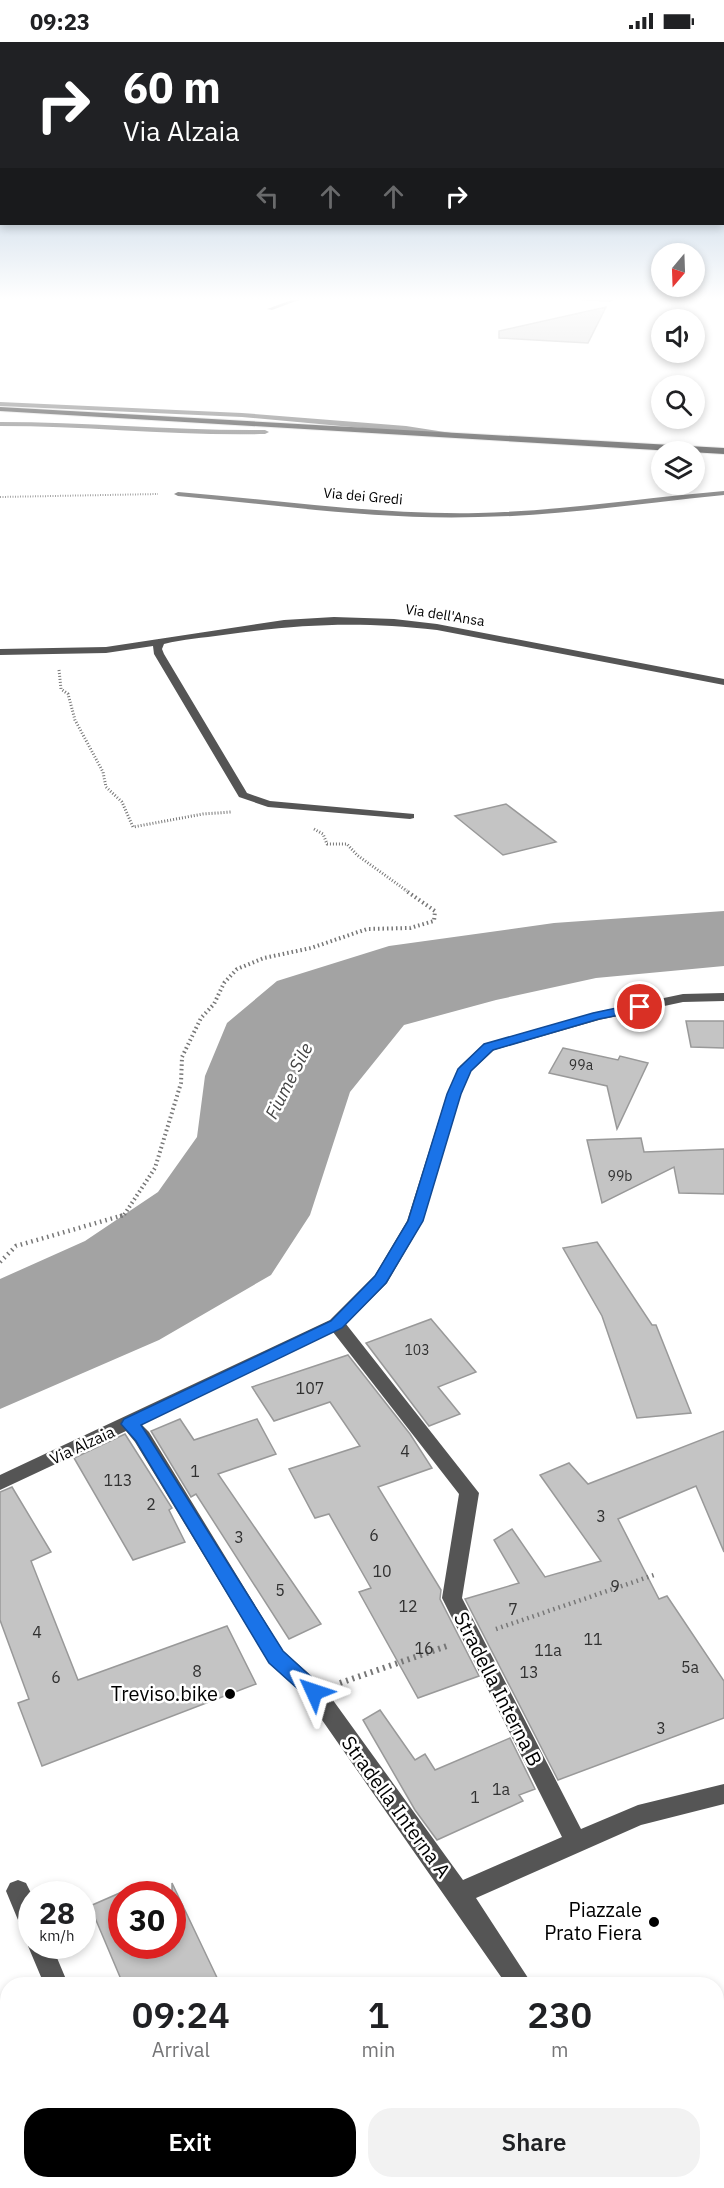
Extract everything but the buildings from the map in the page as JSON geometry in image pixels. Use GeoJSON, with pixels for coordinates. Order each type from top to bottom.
{"type":"FeatureCollection","features":[{"type":"Feature","properties":{"kind":"highway"},"geometry":{"type":"LineString","coordinates":[[0,409],[724,451]]}},
{"type":"Feature","properties":{"kind":"highway"},"geometry":{"type":"LineString","coordinates":[[0,416],[651,453]]}},
{"type":"Feature","properties":{"kind":"highway"},"geometry":{"type":"LineString","coordinates":[[705,457],[724,458]]}},
{"type":"Feature","properties":{"kind":"street"},"geometry":{"type":"LineString","coordinates":[[0,404],[242,415],[271,420],[420,428],[472,437]]}},
{"type":"Feature","properties":{"kind":"street"},"geometry":{"type":"LineString","coordinates":[[0,424],[58,424],[203,433],[265,432]]}},
{"type":"Feature","properties":{"kind":"street","name":"Via dei Gredi"},"geometry":{"type":"LineString","coordinates":[[178,494],[412,513],[477,515],[536,512],[724,493]]}},
{"type":"Feature","properties":{"kind":"street","name":"Via dell'Ansa"},"geometry":{"type":"LineString","coordinates":[[0,652],[159,644],[168,640],[284,623],[334,620],[394,622],[437,627],[724,682]]}},
{"type":"Feature","properties":{"kind":"street"},"geometry":{"type":"LineString","coordinates":[[159,644],[157,650],[159,654],[243,795],[268,804],[410,816]]}},
{"type":"Feature","properties":{"kind":"street","name":"Via Alzaia"},"geometry":{"type":"LineString","coordinates":[[0,1483],[130,1424],[336,1324],[381,1280],[416,1221],[454,1094],[465,1069],[489,1047],[597,1016],[683,998],[724,997]]}},
{"type":"Feature","properties":{"kind":"street","name":"Stradella Interna B"},"geometry":{"type":"LineString","coordinates":[[336,1324],[469,1493],[452,1598],[576,1842]]}},
{"type":"Feature","properties":{"kind":"street","name":"Stradella Interna A"},"geometry":{"type":"LineString","coordinates":[[130,1424],[142,1437],[276,1657],[314,1692],[459,1894]]}},
{"type":"Feature","properties":{"kind":"street"},"geometry":{"type":"LineString","coordinates":[[515,1977],[459,1894],[638,1815],[724,1794]]}},
{"type":"Feature","properties":{"kind":"street"},"geometry":{"type":"LineString","coordinates":[[45,1959],[53,1977]]}},
{"type":"Feature","properties":{"kind":"path"},"geometry":{"type":"LineString","coordinates":[[0,496],[178,494]]}},
{"type":"Feature","properties":{"kind":"path"},"geometry":{"type":"LineString","coordinates":[[45,651],[58,666],[62,689],[68,694],[75,720],[103,772],[106,787],[122,802],[133,827],[202,814],[240,813]]}},
{"type":"Feature","properties":{"kind":"path"},"geometry":{"type":"LineString","coordinates":[[0,1262],[16,1246],[124,1215],[155,1167],[181,1083],[182,1057],[201,1018],[214,1004],[224,983],[237,969],[264,958],[311,948],[367,929],[410,928],[434,921],[435,911],[357,855],[347,844],[327,844],[323,834],[312,829]]}},
{"type":"Feature","properties":{"kind":"water","name":"Fiume Sile"},"geometry":{"type":"Polygon","coordinates":[[[724,911],[724,966],[596,978],[496,1000],[404,1025],[350,1092],[310,1215],[271,1275],[159,1340],[0,1409],[0,1279],[85,1241],[158,1192],[197,1137],[205,1076],[227,1023],[277,981],[389,946],[554,923],[724,911]]]}},
{"type":"Feature","properties":{"kind":"place","name":"Treviso.bike"},"geometry":{"type":"Point","coordinates":[230,1694]}},
{"type":"Feature","properties":{"kind":"place","name":"Piazzale Prato Fiera"},"geometry":{"type":"Point","coordinates":[654,1922]}},
{"type":"Feature","properties":{"kind":"route"},"geometry":{"type":"LineString","coordinates":[[314,1692],[276,1657],[142,1437],[130,1424],[336,1324],[381,1280],[416,1221],[454,1094],[465,1069],[489,1047],[597,1016],[640,1007]]}}]}
